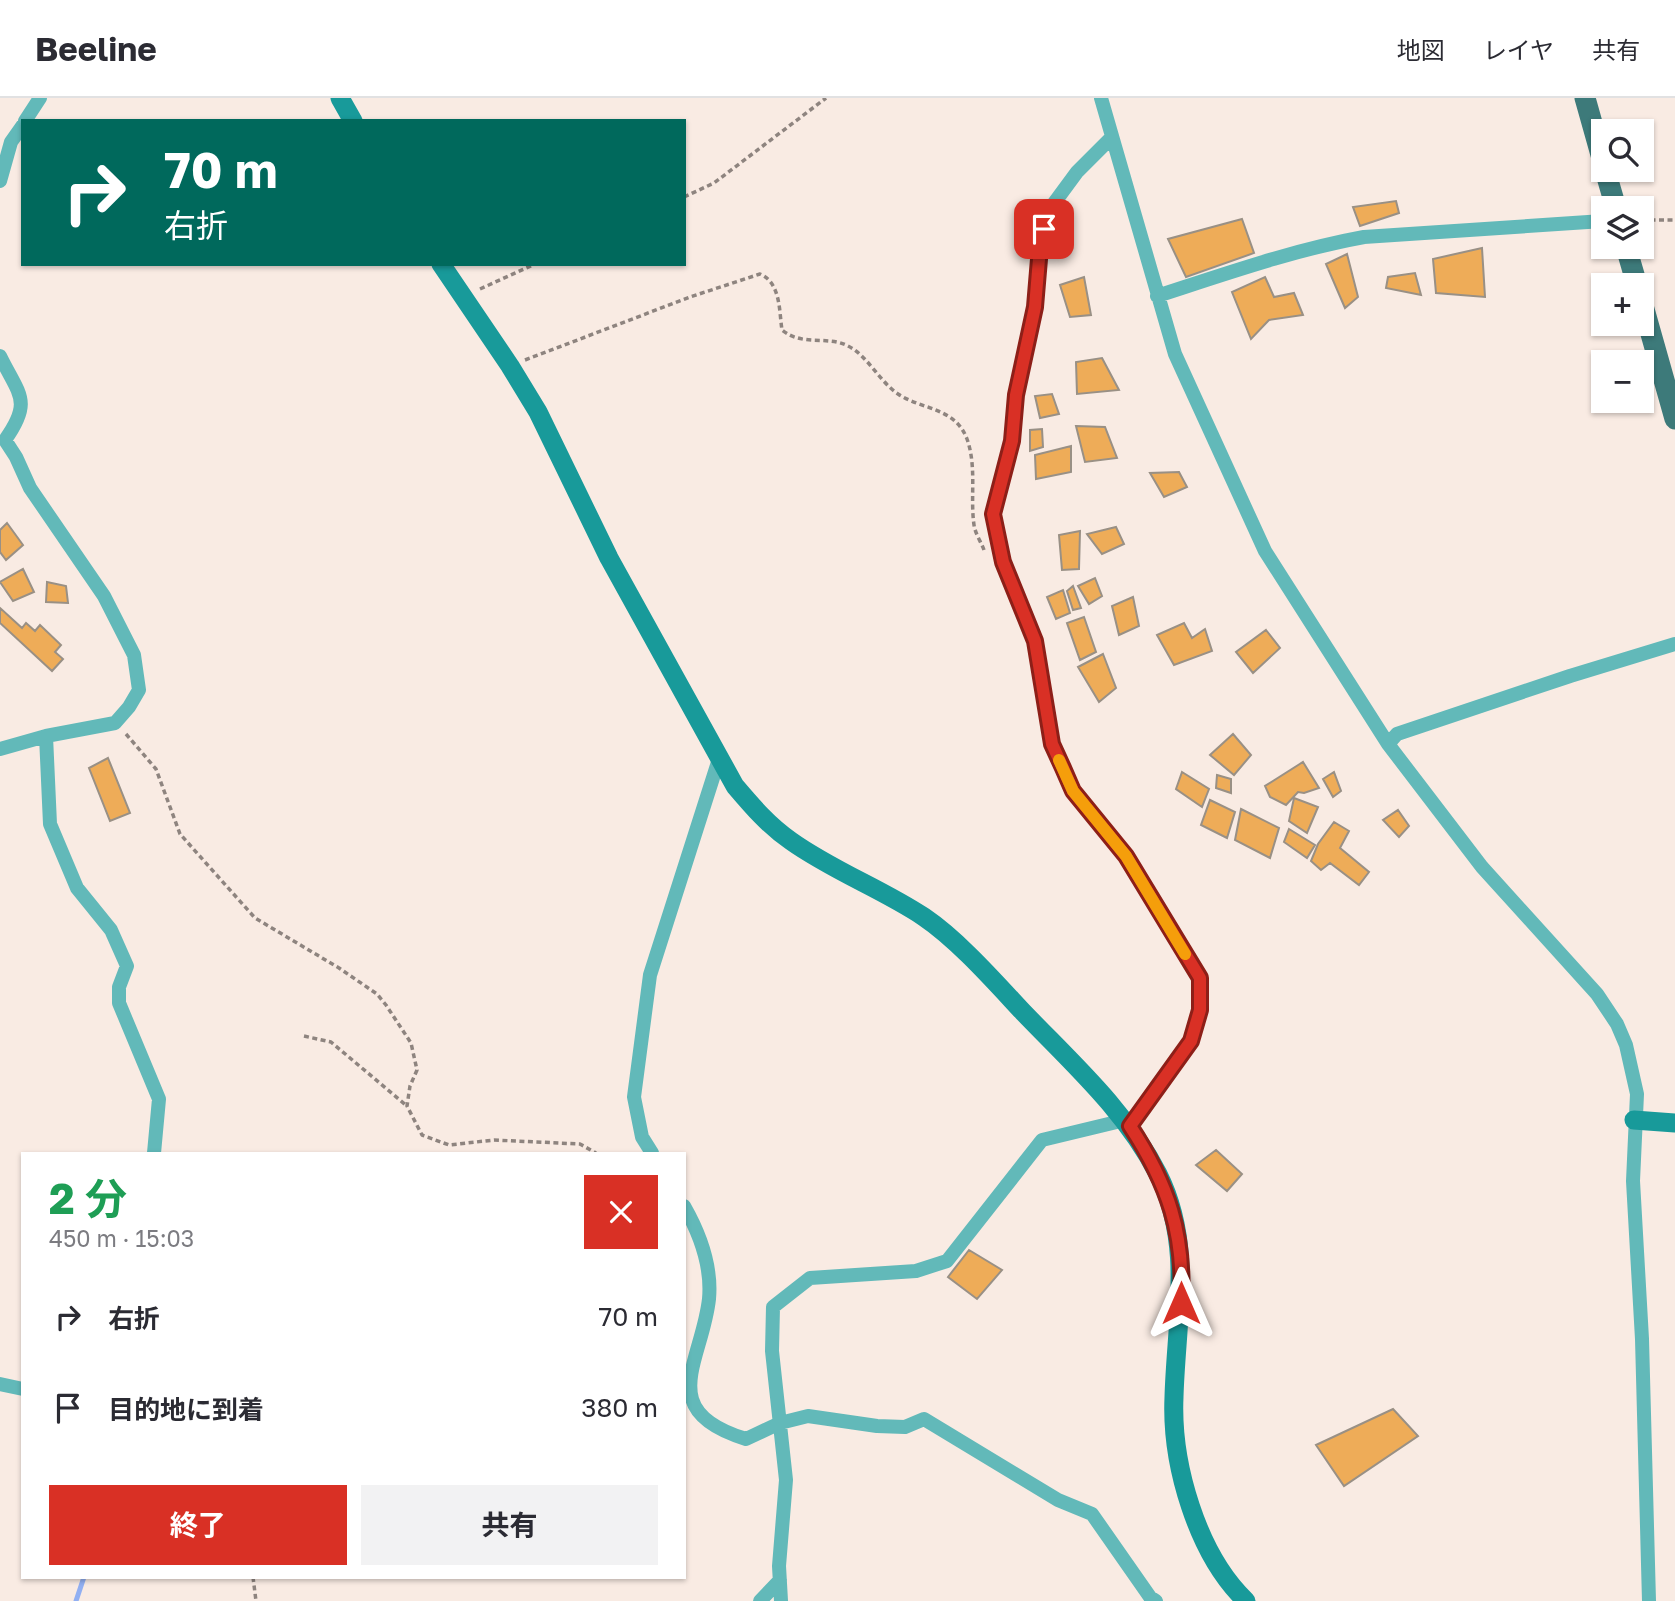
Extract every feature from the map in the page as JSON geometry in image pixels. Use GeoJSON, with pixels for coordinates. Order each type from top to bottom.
{"type":"FeatureCollection","features":[{"type":"Feature","properties":{"kind":"main road"},"geometry":{"type":"LineString","coordinates":[[1585,98],[1591,120]]}},
{"type":"Feature","properties":{"kind":"main road"},"geometry":{"type":"LineString","coordinates":[[1652,336],[1675,419]]}},
{"type":"Feature","properties":{"kind":"street"},"geometry":{"type":"LineString","coordinates":[[27,119],[40,98]]}},
{"type":"Feature","properties":{"kind":"street"},"geometry":{"type":"LineString","coordinates":[[340,98],[352,119]]}},
{"type":"Feature","properties":{"kind":"street"},"geometry":{"type":"LineString","coordinates":[[1101,98],[1175,354],[1265,551],[1388,744],[1482,867],[1597,994],[1617,1024],[1626,1045],[1637,1094],[1633,1181],[1642,1339],[1649,1601]]}},
{"type":"Feature","properties":{"kind":"street"},"geometry":{"type":"LineString","coordinates":[[0,181],[11,142],[21,127]]}},
{"type":"Feature","properties":{"kind":"street"},"geometry":{"type":"LineString","coordinates":[[780,1601],[786,1480],[772,1351],[773,1307],[810,1278],[916,1271],[947,1261],[1042,1140],[1127,1123],[1191,1041],[1200,1010],[1200,978],[1126,856],[1073,791],[1052,744],[1035,641],[1003,562],[993,514],[1012,441],[1016,395],[1035,307],[1040,247],[1049,210],[1077,172],[1112,137]]}},
{"type":"Feature","properties":{"kind":"street"},"geometry":{"type":"LineString","coordinates":[[1157,296],[1279,257],[1325,244],[1364,237],[1591,222]]}},
{"type":"Feature","properties":{"kind":"street"},"geometry":{"type":"LineString","coordinates":[[442,266],[538,412],[609,558],[735,786],[759,814],[790,841],[832,867],[890,895],[937,928],[982,969],[1127,1123],[1159,1176],[1174,1215],[1182,1280],[1174,1398],[1176,1447],[1191,1508],[1207,1545],[1235,1590],[1246,1601]]}},
{"type":"Feature","properties":{"kind":"street"},"geometry":{"type":"LineString","coordinates":[[0,356],[20,396],[23,408],[18,423],[3,440],[16,457],[30,488],[104,596],[134,655],[139,690],[130,707],[116,723],[46,736],[0,749]]}},
{"type":"Feature","properties":{"kind":"street"},"geometry":{"type":"LineString","coordinates":[[1388,744],[1397,734],[1675,644]]}},
{"type":"Feature","properties":{"kind":"street"},"geometry":{"type":"LineString","coordinates":[[46,736],[50,824],[77,888],[111,930],[127,966],[120,987],[119,1003],[159,1099],[154,1152]]}},
{"type":"Feature","properties":{"kind":"street"},"geometry":{"type":"LineString","coordinates":[[651,1152],[642,1137],[634,1097],[650,975],[719,759]]}},
{"type":"Feature","properties":{"kind":"street"},"geometry":{"type":"LineString","coordinates":[[1634,1120],[1675,1123]]}},
{"type":"Feature","properties":{"kind":"street"},"geometry":{"type":"LineString","coordinates":[[686,1211],[708,1263],[709,1299],[688,1383],[693,1404],[708,1420],[724,1432],[746,1439],[780,1423],[808,1416],[877,1426],[905,1427],[924,1419],[1058,1500],[1093,1514],[1150,1597],[1156,1601]]}},
{"type":"Feature","properties":{"kind":"street"},"geometry":{"type":"LineString","coordinates":[[0,1384],[21,1389]]}},
{"type":"Feature","properties":{"kind":"street"},"geometry":{"type":"LineString","coordinates":[[686,1414],[708,1420]]}},
{"type":"Feature","properties":{"kind":"street"},"geometry":{"type":"LineString","coordinates":[[760,1601],[780,1580]]}},
{"type":"Feature","properties":{"kind":"path"},"geometry":{"type":"LineString","coordinates":[[686,196],[714,183],[826,98]]}},
{"type":"Feature","properties":{"kind":"path"},"geometry":{"type":"LineString","coordinates":[[1654,220],[1675,220]]}},
{"type":"Feature","properties":{"kind":"path"},"geometry":{"type":"LineString","coordinates":[[464,296],[531,266]]}},
{"type":"Feature","properties":{"kind":"path"},"geometry":{"type":"LineString","coordinates":[[510,366],[690,297],[760,274],[767,277],[777,291],[782,330],[793,339],[845,344],[857,351],[881,380],[900,396],[942,411],[958,424],[967,440],[975,487],[974,526],[988,559],[1003,562]]}},
{"type":"Feature","properties":{"kind":"path"},"geometry":{"type":"LineString","coordinates":[[116,723],[156,769],[180,834],[255,918],[339,968],[377,994],[386,1005],[411,1043],[417,1070],[410,1086],[407,1107]]}},
{"type":"Feature","properties":{"kind":"path"},"geometry":{"type":"LineString","coordinates":[[304,1036],[331,1042],[407,1107],[422,1135],[449,1145],[494,1140],[580,1144],[594,1152]]}},
{"type":"Feature","properties":{"kind":"path"},"geometry":{"type":"LineString","coordinates":[[253,1579],[256,1601]]}},
{"type":"Feature","properties":{"kind":"building"},"geometry":{"type":"Polygon","coordinates":[[[1396,201],[1399,213],[1360,226],[1353,207],[1396,201]]]}},
{"type":"Feature","properties":{"kind":"building"},"geometry":{"type":"Polygon","coordinates":[[[1242,219],[1254,253],[1186,277],[1168,239],[1242,219]]]}},
{"type":"Feature","properties":{"kind":"building"},"geometry":{"type":"Polygon","coordinates":[[[1482,248],[1485,297],[1436,293],[1433,259],[1482,248]]]}},
{"type":"Feature","properties":{"kind":"building"},"geometry":{"type":"Polygon","coordinates":[[[1347,254],[1358,297],[1345,308],[1326,264],[1347,254]]]}},
{"type":"Feature","properties":{"kind":"building"},"geometry":{"type":"Polygon","coordinates":[[[1415,273],[1421,295],[1386,288],[1388,277],[1415,273]]]}},
{"type":"Feature","properties":{"kind":"building"},"geometry":{"type":"Polygon","coordinates":[[[1084,277],[1091,315],[1070,317],[1060,285],[1084,277]]]}},
{"type":"Feature","properties":{"kind":"building"},"geometry":{"type":"Polygon","coordinates":[[[1265,277],[1274,297],[1294,293],[1303,315],[1269,320],[1251,339],[1232,292],[1265,277]]]}},
{"type":"Feature","properties":{"kind":"building"},"geometry":{"type":"Polygon","coordinates":[[[1102,358],[1119,390],[1077,394],[1076,362],[1102,358]]]}},
{"type":"Feature","properties":{"kind":"building"},"geometry":{"type":"Polygon","coordinates":[[[1052,394],[1059,414],[1040,418],[1035,396],[1052,394]]]}},
{"type":"Feature","properties":{"kind":"building"},"geometry":{"type":"Polygon","coordinates":[[[1076,426],[1105,427],[1117,458],[1085,462],[1076,426]]]}},
{"type":"Feature","properties":{"kind":"building"},"geometry":{"type":"Polygon","coordinates":[[[1042,429],[1043,447],[1030,451],[1030,430],[1042,429]]]}},
{"type":"Feature","properties":{"kind":"building"},"geometry":{"type":"Polygon","coordinates":[[[1071,446],[1071,472],[1036,479],[1035,455],[1071,446]]]}},
{"type":"Feature","properties":{"kind":"building"},"geometry":{"type":"Polygon","coordinates":[[[1179,472],[1187,487],[1164,497],[1150,473],[1179,472]]]}},
{"type":"Feature","properties":{"kind":"building"},"geometry":{"type":"Polygon","coordinates":[[[7,523],[23,545],[6,560],[0,552],[0,530],[7,523]]]}},
{"type":"Feature","properties":{"kind":"building"},"geometry":{"type":"Polygon","coordinates":[[[1116,527],[1124,544],[1102,554],[1087,534],[1116,527]]]}},
{"type":"Feature","properties":{"kind":"building"},"geometry":{"type":"Polygon","coordinates":[[[1080,531],[1079,569],[1062,570],[1059,535],[1080,531]]]}},
{"type":"Feature","properties":{"kind":"building"},"geometry":{"type":"Polygon","coordinates":[[[23,569],[34,592],[13,601],[0,582],[23,569]]]}},
{"type":"Feature","properties":{"kind":"building"},"geometry":{"type":"Polygon","coordinates":[[[1095,578],[1102,596],[1089,604],[1078,586],[1095,578]]]}},
{"type":"Feature","properties":{"kind":"building"},"geometry":{"type":"Polygon","coordinates":[[[47,582],[66,586],[68,603],[46,602],[47,582]]]}},
{"type":"Feature","properties":{"kind":"building"},"geometry":{"type":"Polygon","coordinates":[[[1073,586],[1081,608],[1073,610],[1067,591],[1073,586]]]}},
{"type":"Feature","properties":{"kind":"building"},"geometry":{"type":"Polygon","coordinates":[[[1063,590],[1070,613],[1056,619],[1047,597],[1063,590]]]}},
{"type":"Feature","properties":{"kind":"building"},"geometry":{"type":"Polygon","coordinates":[[[1133,597],[1139,626],[1119,635],[1112,606],[1133,597]]]}},
{"type":"Feature","properties":{"kind":"building"},"geometry":{"type":"Polygon","coordinates":[[[0,608],[22,628],[26,623],[35,631],[40,625],[61,645],[55,652],[63,659],[52,671],[0,623],[0,608]]]}},
{"type":"Feature","properties":{"kind":"building"},"geometry":{"type":"Polygon","coordinates":[[[1084,617],[1096,652],[1080,660],[1067,623],[1084,617]]]}},
{"type":"Feature","properties":{"kind":"building"},"geometry":{"type":"Polygon","coordinates":[[[1184,623],[1192,638],[1205,629],[1212,651],[1174,665],[1157,635],[1184,623]]]}},
{"type":"Feature","properties":{"kind":"building"},"geometry":{"type":"Polygon","coordinates":[[[1266,630],[1280,648],[1253,673],[1236,652],[1266,630]]]}},
{"type":"Feature","properties":{"kind":"building"},"geometry":{"type":"Polygon","coordinates":[[[1103,654],[1116,688],[1099,702],[1078,667],[1103,654]]]}},
{"type":"Feature","properties":{"kind":"building"},"geometry":{"type":"Polygon","coordinates":[[[1233,734],[1251,755],[1234,775],[1210,755],[1233,734]]]}},
{"type":"Feature","properties":{"kind":"building"},"geometry":{"type":"Polygon","coordinates":[[[108,758],[130,813],[110,821],[89,768],[108,758]]]}},
{"type":"Feature","properties":{"kind":"building"},"geometry":{"type":"Polygon","coordinates":[[[1303,762],[1319,788],[1304,793],[1298,792],[1286,805],[1270,797],[1265,786],[1303,762]]]}},
{"type":"Feature","properties":{"kind":"building"},"geometry":{"type":"Polygon","coordinates":[[[1182,772],[1209,789],[1202,807],[1176,789],[1182,772]]]}},
{"type":"Feature","properties":{"kind":"building"},"geometry":{"type":"Polygon","coordinates":[[[1334,772],[1341,791],[1333,797],[1323,779],[1334,772]]]}},
{"type":"Feature","properties":{"kind":"building"},"geometry":{"type":"Polygon","coordinates":[[[1217,775],[1231,779],[1231,793],[1216,788],[1217,775]]]}},
{"type":"Feature","properties":{"kind":"building"},"geometry":{"type":"Polygon","coordinates":[[[1294,798],[1318,807],[1307,833],[1289,821],[1294,798]]]}},
{"type":"Feature","properties":{"kind":"building"},"geometry":{"type":"Polygon","coordinates":[[[1210,800],[1235,812],[1227,838],[1201,825],[1210,800]]]}},
{"type":"Feature","properties":{"kind":"building"},"geometry":{"type":"Polygon","coordinates":[[[1241,809],[1279,828],[1270,858],[1235,840],[1241,809]]]}},
{"type":"Feature","properties":{"kind":"building"},"geometry":{"type":"Polygon","coordinates":[[[1398,810],[1409,826],[1399,837],[1383,820],[1398,810]]]}},
{"type":"Feature","properties":{"kind":"building"},"geometry":{"type":"Polygon","coordinates":[[[1334,822],[1349,831],[1340,848],[1369,872],[1359,885],[1330,863],[1321,870],[1311,861],[1318,844],[1334,822]]]}},
{"type":"Feature","properties":{"kind":"building"},"geometry":{"type":"Polygon","coordinates":[[[1289,829],[1315,845],[1307,858],[1284,842],[1289,829]]]}},
{"type":"Feature","properties":{"kind":"building"},"geometry":{"type":"Polygon","coordinates":[[[1216,1150],[1242,1174],[1227,1191],[1196,1165],[1216,1150]]]}},
{"type":"Feature","properties":{"kind":"building"},"geometry":{"type":"Polygon","coordinates":[[[969,1250],[1002,1270],[977,1299],[948,1277],[969,1250]]]}},
{"type":"Feature","properties":{"kind":"building"},"geometry":{"type":"Polygon","coordinates":[[[1393,1409],[1418,1436],[1344,1486],[1316,1445],[1393,1409]]]}},
{"type":"Feature","properties":{"kind":"waterway"},"geometry":{"type":"LineString","coordinates":[[76,1601],[83,1579]]}},
{"type":"Feature","properties":{"kind":"slow traffic"},"geometry":{"type":"LineString","coordinates":[[1059,760],[1073,791],[1126,856],[1185,954]]}},
{"type":"Feature","properties":{"kind":"route"},"geometry":{"type":"LineString","coordinates":[[1044,229],[1035,307],[1016,395],[1012,441],[993,514],[1003,562],[1035,641],[1052,744],[1073,791],[1126,856],[1200,978],[1200,1010],[1191,1041],[1130,1126],[1159,1176],[1174,1215],[1182,1280],[1181,1303]]}}]}
